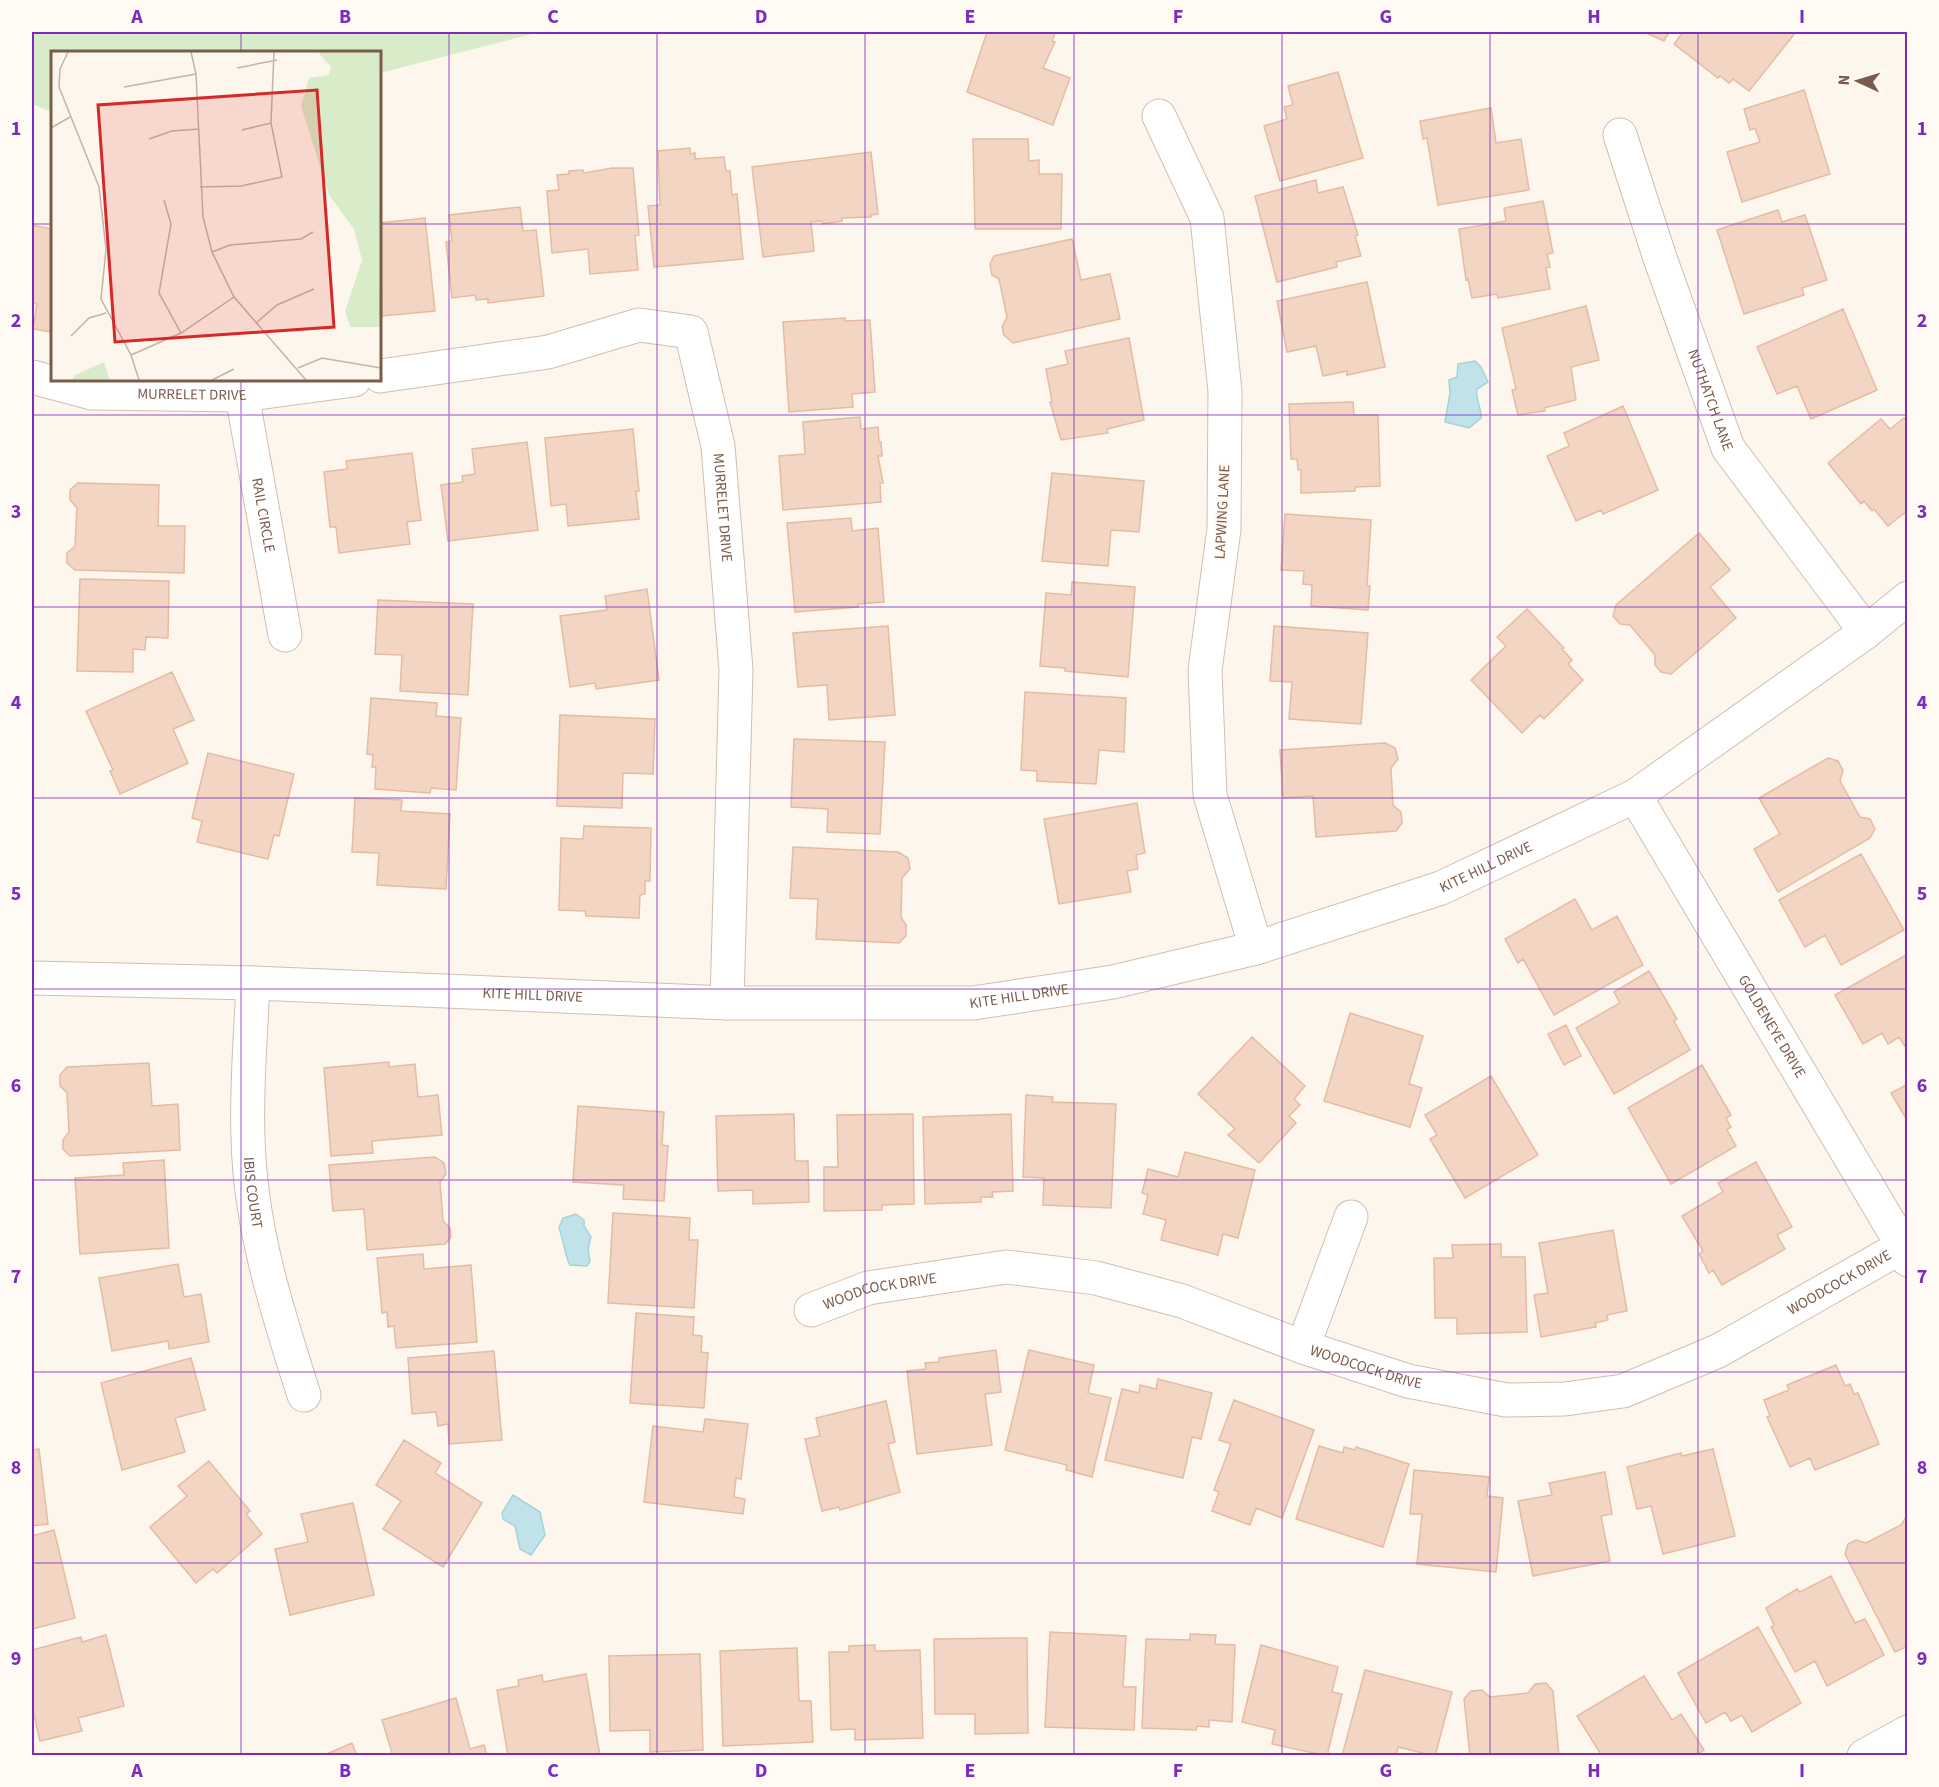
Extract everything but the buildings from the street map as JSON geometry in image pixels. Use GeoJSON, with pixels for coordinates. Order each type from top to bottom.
{"type":"FeatureCollection","features":[{"type":"Feature","properties":{"kind":"street","name":"LAPWING LANE"},"geometry":{"type":"LineString","coordinates":[[1158,116],[1207,218],[1225,391],[1224,529],[1205,670],[1210,795],[1257,948]]}},
{"type":"Feature","properties":{"kind":"street","name":"NUTHATCH LANE"},"geometry":{"type":"LineString","coordinates":[[1620,135],[1660,258],[1728,448],[1866,632]]}},
{"type":"Feature","properties":{"kind":"street","name":"MURRELET DRIVE"},"geometry":{"type":"LineString","coordinates":[[381,376],[548,352],[639,325],[691,332],[718,446],[736,670],[727,1003]]}},
{"type":"Feature","properties":{"kind":"street","name":"MURRELET DRIVE"},"geometry":{"type":"LineString","coordinates":[[32,377],[92,393],[242,395],[347,381]]}},
{"type":"Feature","properties":{"kind":"street","name":"RAIL CIRCLE"},"geometry":{"type":"LineString","coordinates":[[242,395],[285,635]]}},
{"type":"Feature","properties":{"kind":"street","name":"KITE HILL DRIVE"},"geometry":{"type":"LineString","coordinates":[[32,978],[253,983],[727,1003],[973,1003],[1113,982],[1257,948],[1442,888],[1635,796],[1866,632],[1908,598]]}},
{"type":"Feature","properties":{"kind":"street","name":"GOLDENEYE DRIVE"},"geometry":{"type":"LineString","coordinates":[[1635,796],[1905,1253]]}},
{"type":"Feature","properties":{"kind":"street","name":"IBIS COURT"},"geometry":{"type":"LineString","coordinates":[[253,983],[248,1138],[254,1206],[270,1286],[304,1395]]}},
{"type":"Feature","properties":{"kind":"street"},"geometry":{"type":"LineString","coordinates":[[1303,1347],[1351,1217]]}},
{"type":"Feature","properties":{"kind":"street","name":"WOODCOCK DRIVE"},"geometry":{"type":"LineString","coordinates":[[811,1310],[868,1288],[1006,1267],[1096,1278],[1182,1301],[1303,1347],[1408,1381],[1506,1400],[1565,1399],[1623,1391],[1718,1351],[1905,1253]]}},
{"type":"Feature","properties":{"kind":"street"},"geometry":{"type":"LineString","coordinates":[[1864,1755],[1908,1732]]}},
{"type":"Feature","properties":{"kind":"green space"},"geometry":{"type":"Polygon","coordinates":[[[32,32],[540,32],[381,73],[381,51],[51,51],[51,112],[32,104],[32,32]]]}},
{"type":"Feature","properties":{"kind":"water"},"geometry":{"type":"Polygon","coordinates":[[[1475,361],[1481,367],[1488,382],[1477,389],[1481,418],[1469,428],[1445,422],[1450,393],[1449,380],[1457,377],[1458,364],[1475,361]]]}},
{"type":"Feature","properties":{"kind":"water"},"geometry":{"type":"Polygon","coordinates":[[[576,1214],[584,1220],[584,1226],[591,1237],[588,1249],[590,1261],[587,1266],[570,1265],[559,1228],[563,1218],[576,1214]]]}},
{"type":"Feature","properties":{"kind":"water"},"geometry":{"type":"Polygon","coordinates":[[[513,1495],[540,1512],[545,1535],[531,1555],[520,1549],[515,1526],[503,1519],[502,1513],[513,1495]]]}}]}
